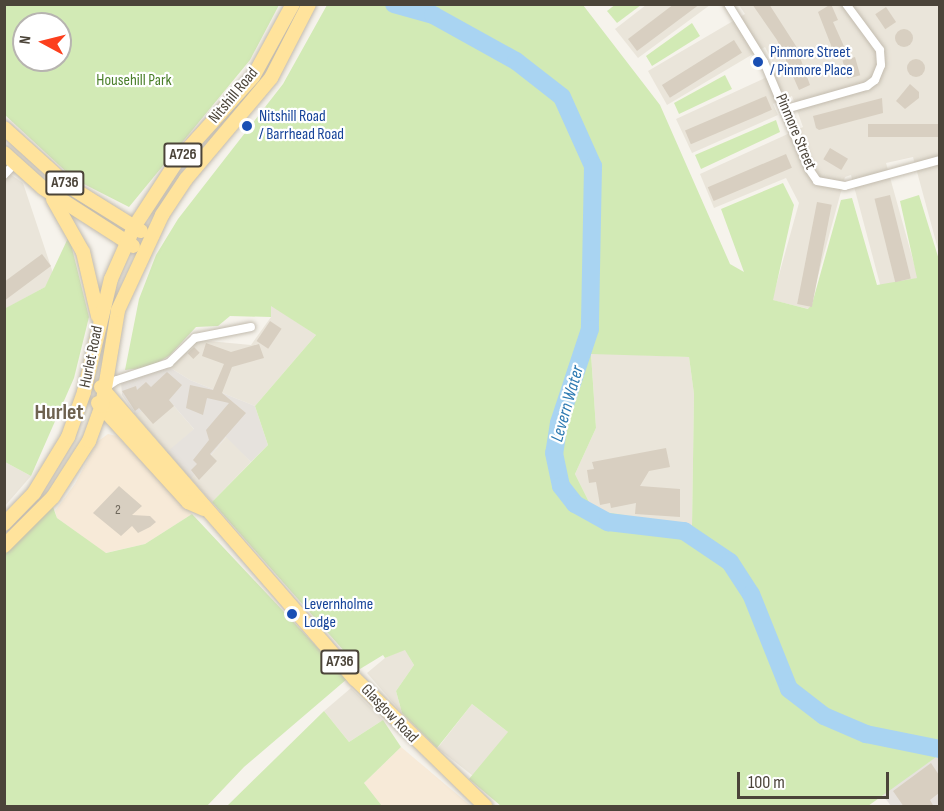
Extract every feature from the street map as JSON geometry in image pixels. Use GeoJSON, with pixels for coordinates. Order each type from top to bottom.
{"type":"FeatureCollection","features":[{"type":"Feature","properties":{"kind":"main road","name":"Nitshill Road"},"geometry":{"type":"LineString","coordinates":[[126,242],[177,161],[252,77],[283,26],[293,4]]}},
{"type":"Feature","properties":{"kind":"main road","name":"Nitshill Road"},"geometry":{"type":"LineString","coordinates":[[150,236],[186,179],[271,78],[297,33],[309,4]]}},
{"type":"Feature","properties":{"kind":"main road"},"geometry":{"type":"LineString","coordinates":[[283,26],[297,33]]}},
{"type":"Feature","properties":{"kind":"main road","name":"A736"},"geometry":{"type":"LineString","coordinates":[[4,128],[68,186],[135,227]]}},
{"type":"Feature","properties":{"kind":"main road","name":"A736"},"geometry":{"type":"LineString","coordinates":[[4,153],[43,188],[126,242]]}},
{"type":"Feature","properties":{"kind":"main road"},"geometry":{"type":"LineString","coordinates":[[60,200],[68,186]]}},
{"type":"Feature","properties":{"kind":"main road","name":"A736"},"geometry":{"type":"LineString","coordinates":[[43,188],[63,212],[84,252],[93,283],[98,325]]}},
{"type":"Feature","properties":{"kind":"main road"},"geometry":{"type":"LineString","coordinates":[[135,227],[150,236]]}},
{"type":"Feature","properties":{"kind":"main road","name":"A726"},"geometry":{"type":"LineString","coordinates":[[143,251],[150,236]]}},
{"type":"Feature","properties":{"kind":"main road"},"geometry":{"type":"LineString","coordinates":[[126,242],[143,251]]}},
{"type":"Feature","properties":{"kind":"main road","name":"Hurlet Road"},"geometry":{"type":"LineString","coordinates":[[4,524],[34,493],[61,453],[86,386],[98,325],[126,242]]}},
{"type":"Feature","properties":{"kind":"main road","name":"Hurlet Road"},"geometry":{"type":"LineString","coordinates":[[4,546],[68,479],[89,441],[102,406],[111,339],[123,293],[143,251]]}},
{"type":"Feature","properties":{"kind":"main road"},"geometry":{"type":"LineString","coordinates":[[86,386],[104,389]]}},
{"type":"Feature","properties":{"kind":"main road","name":"Glasgow Road"},"geometry":{"type":"LineString","coordinates":[[86,386],[188,502],[204,509]]}},
{"type":"Feature","properties":{"kind":"main road","name":"Glasgow Road"},"geometry":{"type":"LineString","coordinates":[[104,389],[196,492],[204,509],[363,687],[485,807]]}},
{"type":"Feature","properties":{"kind":"street","name":"Pinmore Street"},"geometry":{"type":"LineString","coordinates":[[728,4],[764,62],[786,109],[809,169],[823,184],[845,186],[939,160]]}},
{"type":"Feature","properties":{"kind":"street"},"geometry":{"type":"LineString","coordinates":[[786,109],[867,86],[875,80],[881,65],[880,50],[846,4]]}},
{"type":"Feature","properties":{"kind":"street"},"geometry":{"type":"LineString","coordinates":[[4,175],[15,163]]}},
{"type":"Feature","properties":{"kind":"street"},"geometry":{"type":"LineString","coordinates":[[104,389],[117,380],[169,363],[195,338],[251,327]]}},
{"type":"Feature","properties":{"kind":"shaded area"},"geometry":{"type":"Polygon","coordinates":[[[646,5],[710,5],[638,58],[615,29],[646,5]]]}},
{"type":"Feature","properties":{"kind":"shaded area"},"geometry":{"type":"Polygon","coordinates":[[[739,5],[939,5],[939,253],[913,157],[886,163],[918,278],[881,288],[851,175],[845,177],[809,309],[772,300],[799,203],[786,178],[714,208],[700,174],[803,127],[792,96],[773,104],[778,115],[692,153],[676,119],[778,72],[765,47],[667,105],[648,71],[745,14],[739,5]]]}},
{"type":"Feature","properties":{"kind":"shaded area"},"geometry":{"type":"Polygon","coordinates":[[[4,170],[23,183],[53,273],[45,287],[5,309],[4,170]]]}},
{"type":"Feature","properties":{"kind":"shaded area"},"geometry":{"type":"Polygon","coordinates":[[[271,305],[316,335],[255,406],[190,380],[169,367],[198,340],[251,345],[271,317],[271,305]]]}},
{"type":"Feature","properties":{"kind":"shaded area"},"geometry":{"type":"Polygon","coordinates":[[[591,353],[689,357],[694,394],[692,526],[593,510],[575,474],[596,428],[591,353]]]}},
{"type":"Feature","properties":{"kind":"shaded area"},"geometry":{"type":"Polygon","coordinates":[[[169,367],[190,380],[255,406],[268,445],[251,462],[226,437],[191,479],[167,452],[194,429],[160,390],[153,404],[136,415],[122,395],[121,382],[169,367]]]}},
{"type":"Feature","properties":{"kind":"shaded area"},"geometry":{"type":"Polygon","coordinates":[[[160,390],[194,429],[168,452],[134,413],[160,390]]]}},
{"type":"Feature","properties":{"kind":"shaded area"},"geometry":{"type":"Polygon","coordinates":[[[108,434],[117,436],[192,514],[145,544],[105,553],[57,518],[55,511],[75,484],[97,442],[108,434]]]}},
{"type":"Feature","properties":{"kind":"shaded area"},"geometry":{"type":"Polygon","coordinates":[[[227,436],[251,462],[212,502],[191,479],[227,436]]]}},
{"type":"Feature","properties":{"kind":"shaded area"},"geometry":{"type":"Polygon","coordinates":[[[5,462],[31,476],[4,506],[5,462]]]}},
{"type":"Feature","properties":{"kind":"shaded area"},"geometry":{"type":"Polygon","coordinates":[[[405,649],[414,665],[396,691],[402,713],[367,673],[385,658],[405,649]]]}},
{"type":"Feature","properties":{"kind":"shaded area"},"geometry":{"type":"Polygon","coordinates":[[[351,688],[383,720],[349,742],[324,711],[351,688]]]}},
{"type":"Feature","properties":{"kind":"shaded area"},"geometry":{"type":"Polygon","coordinates":[[[472,704],[508,732],[474,776],[438,748],[472,704]]]}},
{"type":"Feature","properties":{"kind":"shaded area"},"geometry":{"type":"Polygon","coordinates":[[[401,747],[471,806],[382,806],[364,783],[401,747]]]}},
{"type":"Feature","properties":{"kind":"shaded area"},"geometry":{"type":"Polygon","coordinates":[[[939,755],[939,806],[891,806],[882,794],[939,755]]]}},
{"type":"Feature","properties":{"kind":"green space","name":"Househill Park"},"geometry":{"type":"Polygon","coordinates":[[[5,4],[279,5],[250,60],[129,207],[74,179],[5,115],[5,4]]]}},
{"type":"Feature","properties":{"kind":"green space"},"geometry":{"type":"Polygon","coordinates":[[[616,4],[641,5],[617,23],[607,11],[616,4]]]}},
{"type":"Feature","properties":{"kind":"green space"},"geometry":{"type":"Polygon","coordinates":[[[327,5],[583,5],[660,105],[730,264],[744,272],[721,209],[783,183],[794,205],[773,300],[808,309],[812,304],[841,200],[852,198],[877,285],[917,278],[900,201],[919,195],[940,263],[939,755],[868,806],[501,806],[469,779],[508,732],[472,704],[437,748],[402,713],[396,691],[414,665],[405,650],[385,658],[383,655],[360,669],[212,502],[268,445],[255,406],[316,335],[271,306],[271,317],[230,316],[218,326],[196,327],[170,355],[151,367],[125,370],[139,299],[156,255],[178,219],[283,84],[327,5]],[[591,354],[596,428],[575,474],[593,510],[692,526],[694,394],[689,357],[591,354]]]}},
{"type":"Feature","properties":{"kind":"green space"},"geometry":{"type":"Polygon","coordinates":[[[692,23],[700,36],[652,66],[646,56],[692,23]]]}},
{"type":"Feature","properties":{"kind":"green space"},"geometry":{"type":"Polygon","coordinates":[[[725,75],[732,89],[679,114],[674,103],[725,75]]]}},
{"type":"Feature","properties":{"kind":"green space"},"geometry":{"type":"Polygon","coordinates":[[[776,120],[780,132],[701,169],[695,155],[776,120]]]}},
{"type":"Feature","properties":{"kind":"green space"},"geometry":{"type":"Polygon","coordinates":[[[69,236],[89,317],[74,378],[31,476],[5,462],[4,309],[45,287],[69,236]]]}},
{"type":"Feature","properties":{"kind":"green space"},"geometry":{"type":"Polygon","coordinates":[[[53,507],[57,518],[106,553],[145,544],[192,514],[347,679],[244,767],[207,806],[5,806],[5,552],[53,507]]]}},
{"type":"Feature","properties":{"kind":"green space"},"geometry":{"type":"Polygon","coordinates":[[[324,711],[349,742],[383,720],[401,747],[364,783],[382,806],[227,806],[324,711]]]}},
{"type":"Feature","properties":{"kind":"building"},"geometry":{"type":"Polygon","coordinates":[[[674,4],[700,4],[637,51],[628,39],[674,4]]]}},
{"type":"Feature","properties":{"kind":"building"},"geometry":{"type":"Polygon","coordinates":[[[752,4],[769,4],[796,46],[810,85],[799,90],[777,40],[752,4]]]}},
{"type":"Feature","properties":{"kind":"building"},"geometry":{"type":"Polygon","coordinates":[[[831,4],[838,20],[833,22],[847,53],[836,58],[818,12],[831,4]]]}},
{"type":"Feature","properties":{"kind":"building"},"geometry":{"type":"Polygon","coordinates":[[[886,7],[896,22],[885,29],[875,14],[886,7]]]}},
{"type":"Feature","properties":{"kind":"building"},"geometry":{"type":"Polygon","coordinates":[[[904,29],[910,32],[913,38],[910,44],[904,47],[898,44],[895,38],[898,32],[904,29]]]}},
{"type":"Feature","properties":{"kind":"building"},"geometry":{"type":"Polygon","coordinates":[[[734,40],[742,53],[670,98],[662,85],[734,40]]]}},
{"type":"Feature","properties":{"kind":"building"},"geometry":{"type":"Polygon","coordinates":[[[855,57],[860,75],[848,79],[843,61],[855,57]]]}},
{"type":"Feature","properties":{"kind":"building"},"geometry":{"type":"Polygon","coordinates":[[[916,59],[922,62],[925,68],[922,74],[916,77],[910,74],[907,68],[910,62],[916,59]]]}},
{"type":"Feature","properties":{"kind":"building"},"geometry":{"type":"Polygon","coordinates":[[[910,84],[919,92],[919,98],[905,109],[896,101],[910,84]]]}},
{"type":"Feature","properties":{"kind":"building"},"geometry":{"type":"Polygon","coordinates":[[[766,96],[772,110],[691,144],[685,130],[766,96]]]}},
{"type":"Feature","properties":{"kind":"building"},"geometry":{"type":"Polygon","coordinates":[[[882,98],[883,113],[819,130],[816,128],[813,116],[882,98]]]}},
{"type":"Feature","properties":{"kind":"building"},"geometry":{"type":"Polygon","coordinates":[[[868,124],[939,124],[939,137],[868,137],[868,124]]]}},
{"type":"Feature","properties":{"kind":"building"},"geometry":{"type":"Polygon","coordinates":[[[830,148],[848,159],[841,170],[823,159],[830,148]]]}},
{"type":"Feature","properties":{"kind":"building"},"geometry":{"type":"Polygon","coordinates":[[[786,154],[792,168],[714,201],[708,187],[786,154]]]}},
{"type":"Feature","properties":{"kind":"building"},"geometry":{"type":"Polygon","coordinates":[[[890,195],[911,278],[895,282],[874,199],[890,195]]]}},
{"type":"Feature","properties":{"kind":"building"},"geometry":{"type":"Polygon","coordinates":[[[817,202],[832,205],[812,307],[797,304],[817,202]]]}},
{"type":"Feature","properties":{"kind":"building"},"geometry":{"type":"Polygon","coordinates":[[[42,254],[51,266],[4,301],[4,282],[42,254]]]}},
{"type":"Feature","properties":{"kind":"building"},"geometry":{"type":"Polygon","coordinates":[[[270,321],[282,329],[268,349],[257,341],[270,321]]]}},
{"type":"Feature","properties":{"kind":"building"},"geometry":{"type":"Polygon","coordinates":[[[206,343],[231,352],[259,344],[264,358],[232,367],[222,393],[246,413],[210,454],[217,461],[199,480],[191,470],[197,464],[193,460],[209,440],[206,430],[229,403],[207,398],[203,415],[186,408],[190,385],[213,390],[224,364],[202,356],[206,343]]]}},
{"type":"Feature","properties":{"kind":"building"},"geometry":{"type":"Polygon","coordinates":[[[194,347],[200,353],[193,359],[188,353],[194,347]]]}},
{"type":"Feature","properties":{"kind":"building"},"geometry":{"type":"Polygon","coordinates":[[[167,372],[182,385],[169,400],[174,406],[153,424],[139,408],[135,411],[122,391],[136,386],[137,390],[146,382],[151,387],[167,372]]]}},
{"type":"Feature","properties":{"kind":"building"},"geometry":{"type":"Polygon","coordinates":[[[666,448],[670,467],[649,471],[640,486],[680,489],[680,517],[635,514],[636,503],[611,508],[610,503],[600,505],[596,482],[589,483],[587,470],[594,469],[592,462],[666,448]]]}},
{"type":"Feature","properties":{"kind":"building"},"geometry":{"type":"Polygon","coordinates":[[[119,486],[142,506],[132,515],[150,516],[156,522],[138,533],[132,526],[121,536],[93,513],[119,486]]]}},
{"type":"Feature","properties":{"kind":"building"},"geometry":{"type":"Polygon","coordinates":[[[931,763],[939,775],[939,793],[930,800],[934,807],[904,807],[893,791],[931,763]]]}},
{"type":"Feature","properties":{"kind":"waterway","name":"Levern Water"},"geometry":{"type":"LineString","coordinates":[[394,4],[433,15],[516,61],[562,97],[593,166],[590,329],[559,423],[554,453],[561,486],[575,504],[608,522],[684,531],[730,562],[751,594],[789,689],[824,716],[866,734],[940,749]]}},
{"type":"Feature","properties":{"kind":"place","name":"Pinmore Street / Pinmore Place"},"geometry":{"type":"Point","coordinates":[758,62]}},
{"type":"Feature","properties":{"kind":"place","name":"Nitshill Road / Barrhead Road"},"geometry":{"type":"Point","coordinates":[247,126]}},
{"type":"Feature","properties":{"kind":"place","name":"Levernholme Lodge"},"geometry":{"type":"Point","coordinates":[292,614]}},
{"type":"Feature","properties":{"kind":"district","name":"Hurlet"},"geometry":{"type":"Point","coordinates":[59,413]}}]}
